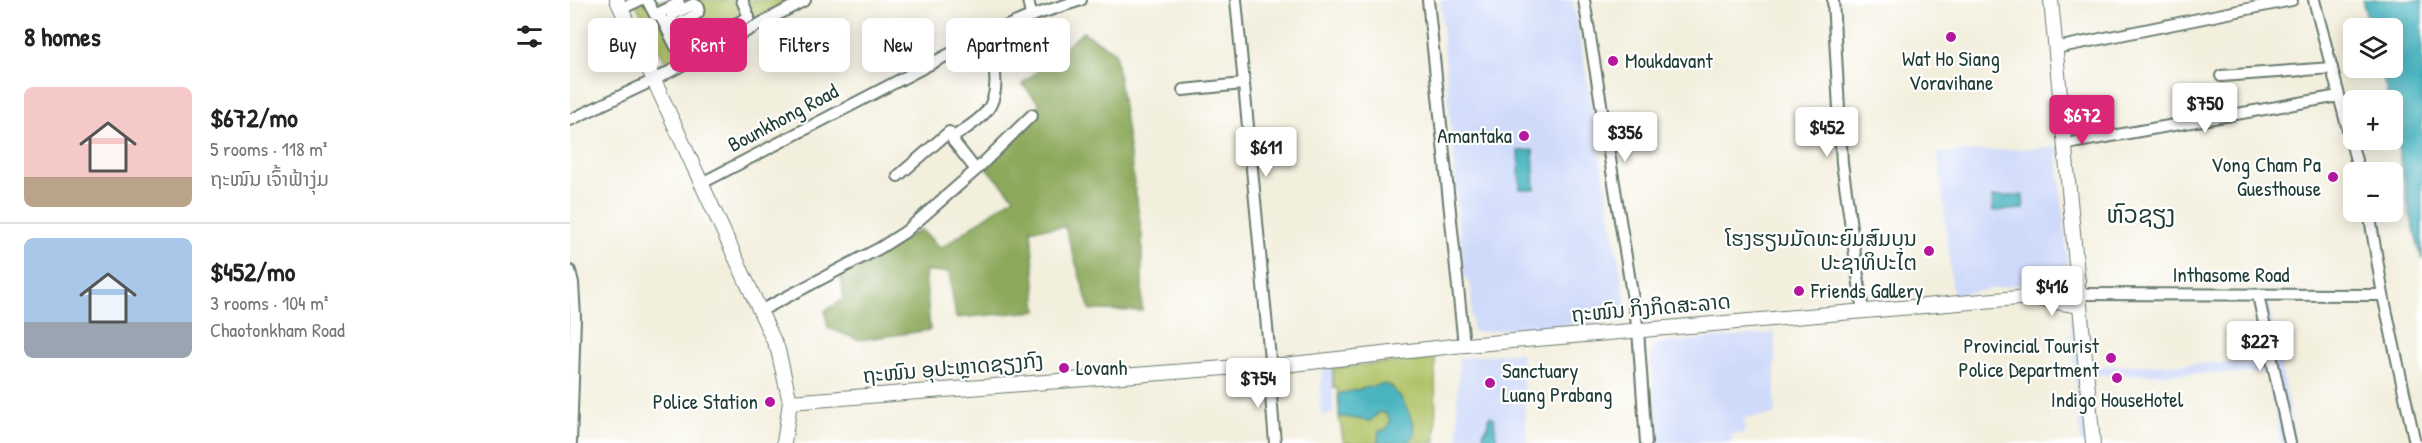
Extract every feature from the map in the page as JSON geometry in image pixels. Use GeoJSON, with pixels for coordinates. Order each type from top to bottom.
{"type":"FeatureCollection","features":[{"type":"Feature","properties":{"kind":"street"},"geometry":{"type":"LineString","coordinates":[[640,0],[619,5],[778,350],[790,402],[784,443]]}},
{"type":"Feature","properties":{"kind":"street"},"geometry":{"type":"LineString","coordinates":[[647,0],[655,15],[687,0]]}},
{"type":"Feature","properties":{"kind":"street"},"geometry":{"type":"LineString","coordinates":[[742,0],[749,17],[747,18]]}},
{"type":"Feature","properties":{"kind":"street"},"geometry":{"type":"LineString","coordinates":[[570,120],[654,80],[805,0]]}},
{"type":"Feature","properties":{"kind":"street"},"geometry":{"type":"LineString","coordinates":[[1028,0],[1031,15]]}},
{"type":"Feature","properties":{"kind":"street","name":"Bounkhong Road"},"geometry":{"type":"LineString","coordinates":[[1024,18],[1082,0]]}},
{"type":"Feature","properties":{"kind":"street"},"geometry":{"type":"LineString","coordinates":[[1236,0],[1275,443]]}},
{"type":"Feature","properties":{"kind":"street"},"geometry":{"type":"LineString","coordinates":[[1428,0],[1464,345]]}},
{"type":"Feature","properties":{"kind":"street"},"geometry":{"type":"LineString","coordinates":[[1584,0],[1638,330],[1646,443]]}},
{"type":"Feature","properties":{"kind":"street"},"geometry":{"type":"LineString","coordinates":[[1833,0],[1842,163],[1863,312]]}},
{"type":"Feature","properties":{"kind":"street"},"geometry":{"type":"LineString","coordinates":[[2051,0],[2093,443]]}},
{"type":"Feature","properties":{"kind":"street"},"geometry":{"type":"LineString","coordinates":[[2056,48],[2292,0]]}},
{"type":"Feature","properties":{"kind":"street"},"geometry":{"type":"LineString","coordinates":[[2314,0],[2356,162]]}},
{"type":"Feature","properties":{"kind":"street"},"geometry":{"type":"LineString","coordinates":[[659,13],[670,35]]}},
{"type":"Feature","properties":{"kind":"street","name":"Bounkhong Road"},"geometry":{"type":"LineString","coordinates":[[700,184],[946,56]]}},
{"type":"Feature","properties":{"kind":"street"},"geometry":{"type":"LineString","coordinates":[[2221,76],[2332,68]]}},
{"type":"Feature","properties":{"kind":"street"},"geometry":{"type":"LineString","coordinates":[[954,142],[955,136],[984,114],[993,99],[996,80],[995,72]]}},
{"type":"Feature","properties":{"kind":"street"},"geometry":{"type":"LineString","coordinates":[[1183,90],[1243,84]]}},
{"type":"Feature","properties":{"kind":"street"},"geometry":{"type":"LineString","coordinates":[[2066,144],[2339,96]]}},
{"type":"Feature","properties":{"kind":"street"},"geometry":{"type":"LineString","coordinates":[[760,311],[880,248],[905,232],[976,170],[1032,115]]}},
{"type":"Feature","properties":{"kind":"street"},"geometry":{"type":"LineString","coordinates":[[898,176],[945,133],[951,134],[954,142],[976,170]]}},
{"type":"Feature","properties":{"kind":"street"},"geometry":{"type":"LineString","coordinates":[[2371,222],[2383,295],[2415,443]]}},
{"type":"Feature","properties":{"kind":"street"},"geometry":{"type":"LineString","coordinates":[[570,271],[575,318],[571,443]]}},
{"type":"Feature","properties":{"kind":"street"},"geometry":{"type":"LineString","coordinates":[[2030,297],[2079,294]]}},
{"type":"Feature","properties":{"kind":"street"},"geometry":{"type":"LineString","coordinates":[[2030,297],[2079,294]]}},
{"type":"Feature","properties":{"kind":"street","name":"Inthasome Road"},"geometry":{"type":"LineString","coordinates":[[2079,294],[2383,295]]}},
{"type":"Feature","properties":{"kind":"street"},"geometry":{"type":"LineString","coordinates":[[2258,295],[2290,443]]}},
{"type":"Feature","properties":{"kind":"street","name":"ຖະໜົນ ກິງກິດສະລາດ"},"geometry":{"type":"LineString","coordinates":[[1269,366],[1464,345],[2030,297]]}},
{"type":"Feature","properties":{"kind":"street","name":"ຖະໜົນ ອຸປະຫຼາດຊຽງກົງ"},"geometry":{"type":"LineString","coordinates":[[790,402],[1269,366]]}},
{"type":"Feature","properties":{"kind":"shaded area","name":"Amantaka"},"geometry":{"type":"Polygon","coordinates":[[[1440,0],[1573,0],[1628,314],[1625,320],[1475,332],[1472,329],[1471,287],[1463,272],[1440,0]]]}},
{"type":"Feature","properties":{"kind":"shaded area"},"geometry":{"type":"Polygon","coordinates":[[[2057,147],[2069,277],[1953,295],[1938,153],[2057,147]]]}},
{"type":"Feature","properties":{"kind":"shaded area"},"geometry":{"type":"Polygon","coordinates":[[[2253,300],[2268,301],[2296,443],[2281,443],[2267,373],[2090,375],[2097,443],[2081,443],[2070,317],[2085,315],[2090,366],[2264,362],[2253,300]]]}},
{"type":"Feature","properties":{"kind":"shaded area"},"geometry":{"type":"Polygon","coordinates":[[[1775,333],[1775,415],[1744,418],[1745,433],[1732,434],[1732,443],[1659,443],[1650,351],[1657,343],[1775,333]]]}},
{"type":"Feature","properties":{"kind":"shaded area","name":"Sanctuary Luang Prabang"},"geometry":{"type":"Polygon","coordinates":[[[1521,352],[1527,443],[1459,443],[1457,408],[1459,358],[1521,352]]]}},
{"type":"Feature","properties":{"kind":"shaded area"},"geometry":{"type":"Polygon","coordinates":[[[1322,368],[1333,368],[1333,414],[1322,416],[1320,403],[1322,368]]]}},
{"type":"Feature","properties":{"kind":"green space"},"geometry":{"type":"Polygon","coordinates":[[[634,0],[790,0],[747,23],[747,18],[670,18],[670,63],[667,65],[658,47],[658,18],[643,18],[634,0]]]}},
{"type":"Feature","properties":{"kind":"green space"},"geometry":{"type":"Polygon","coordinates":[[[1083,32],[1115,52],[1142,236],[1142,311],[1090,310],[1065,227],[1031,229],[1037,311],[956,318],[949,272],[925,272],[930,330],[859,340],[828,328],[825,311],[844,299],[840,271],[921,230],[941,248],[1014,197],[986,168],[1040,104],[1022,84],[1036,72],[1070,72],[1070,43],[1083,32]]]}},
{"type":"Feature","properties":{"kind":"green space"},"geometry":{"type":"Polygon","coordinates":[[[1435,358],[1436,443],[1406,443],[1409,442],[1414,424],[1392,386],[1384,384],[1338,394],[1337,388],[1333,388],[1333,368],[1435,358]]]}},
{"type":"Feature","properties":{"kind":"green space"},"geometry":{"type":"Polygon","coordinates":[[[1380,412],[1386,413],[1390,419],[1389,425],[1378,440],[1380,443],[1344,443],[1339,416],[1370,421],[1380,412]]]}},
{"type":"Feature","properties":{"kind":"water"},"geometry":{"type":"Polygon","coordinates":[[[2362,0],[2422,0],[2422,260],[2410,214],[2403,176],[2403,162],[2401,162],[2398,150],[2403,150],[2403,90],[2386,90],[2383,78],[2403,78],[2403,18],[2367,18],[2362,0]]]}},
{"type":"Feature","properties":{"kind":"water"},"geometry":{"type":"Polygon","coordinates":[[[1533,150],[1535,189],[1520,189],[1518,151],[1533,150]]]}},
{"type":"Feature","properties":{"kind":"water"},"geometry":{"type":"Polygon","coordinates":[[[2023,195],[2024,209],[1993,211],[1992,197],[2023,195]]]}},
{"type":"Feature","properties":{"kind":"water"},"geometry":{"type":"Polygon","coordinates":[[[1384,384],[1395,392],[1409,413],[1415,435],[1409,442],[1380,443],[1379,431],[1385,430],[1389,425],[1390,419],[1386,413],[1379,412],[1370,421],[1339,416],[1338,394],[1384,384]]]}},
{"type":"Feature","properties":{"kind":"water"},"geometry":{"type":"Polygon","coordinates":[[[1491,416],[1494,419],[1497,443],[1485,443],[1483,433],[1488,426],[1488,418],[1491,416]]]}},
{"type":"Feature","properties":{"kind":"place","name":"Wat Ho Siang Voravihane"},"geometry":{"type":"Point","coordinates":[1951,37]}},
{"type":"Feature","properties":{"kind":"place","name":"Moukdavant"},"geometry":{"type":"Point","coordinates":[1613,61]}},
{"type":"Feature","properties":{"kind":"place","name":"Amantaka"},"geometry":{"type":"Point","coordinates":[1524,136]}},
{"type":"Feature","properties":{"kind":"place","name":"Vong Cham Pa Guesthouse"},"geometry":{"type":"Point","coordinates":[2333,177]}},
{"type":"Feature","properties":{"kind":"place","name":"ໂຮງຮຽນມັດທະຍົມສົມບຸນ ປະຊາທິປະໄຕ"},"geometry":{"type":"Point","coordinates":[1929,251]}},
{"type":"Feature","properties":{"kind":"place","name":"Friends Gallery"},"geometry":{"type":"Point","coordinates":[1799,291]}},
{"type":"Feature","properties":{"kind":"place","name":"Provincial Tourist Police Department"},"geometry":{"type":"Point","coordinates":[2111,358]}},
{"type":"Feature","properties":{"kind":"place","name":"Lovanh"},"geometry":{"type":"Point","coordinates":[1064,368]}},
{"type":"Feature","properties":{"kind":"place","name":"Indigo HouseHotel"},"geometry":{"type":"Point","coordinates":[2117,378]}},
{"type":"Feature","properties":{"kind":"place","name":"Sanctuary Luang Prabang"},"geometry":{"type":"Point","coordinates":[1490,383]}},
{"type":"Feature","properties":{"kind":"place","name":"Police Station"},"geometry":{"type":"Point","coordinates":[770,402]}},
{"type":"Feature","properties":{"kind":"district","name":"ຫົວຊຽງ"},"geometry":{"type":"Point","coordinates":[2141,215]}}]}
